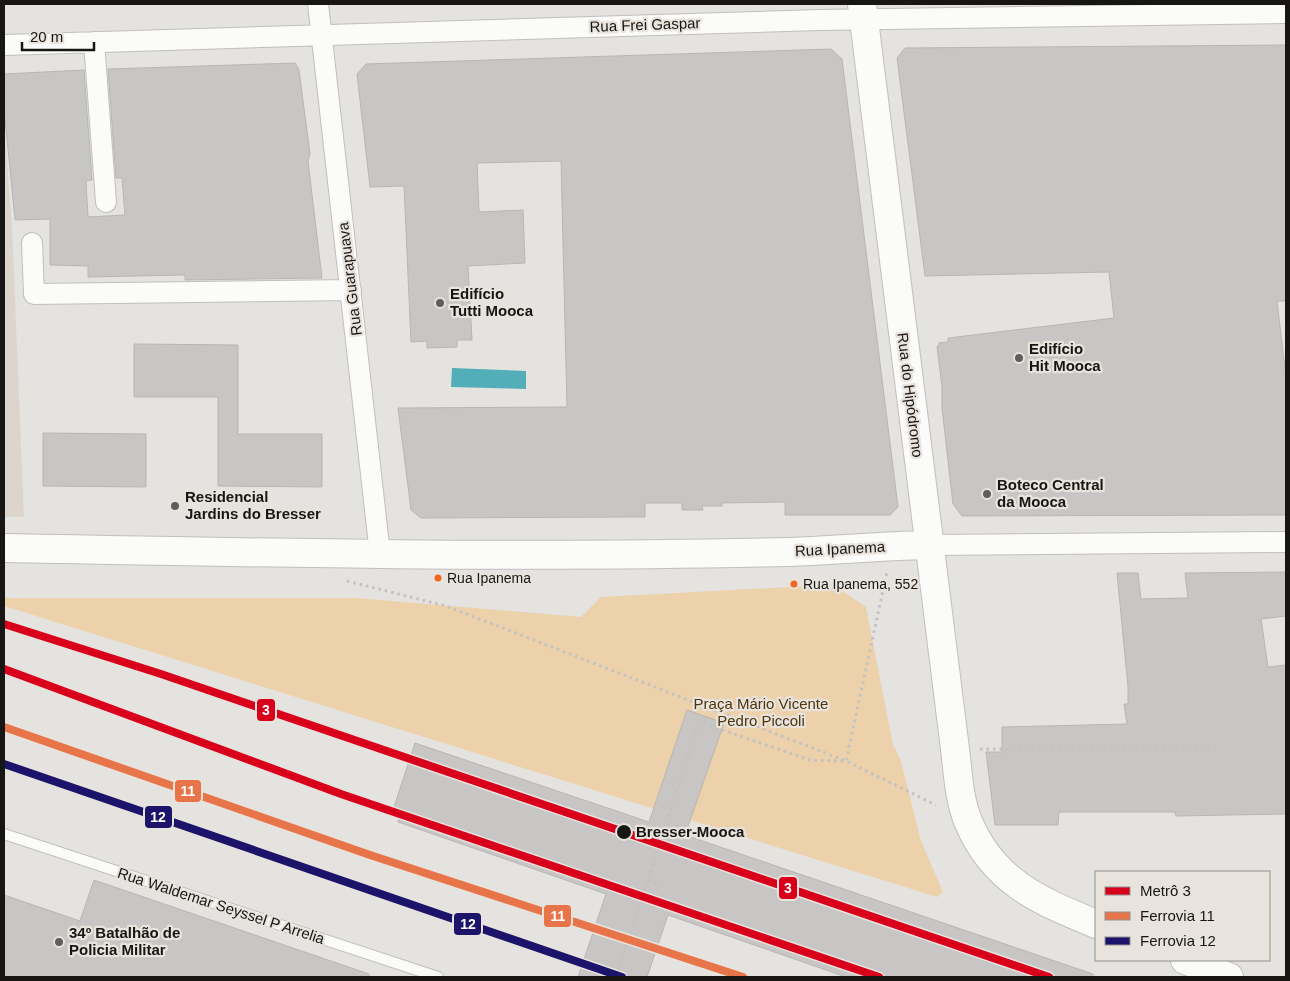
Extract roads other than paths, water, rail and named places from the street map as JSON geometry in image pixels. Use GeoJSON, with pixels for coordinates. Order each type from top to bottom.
{"type":"FeatureCollection","features":[{"type":"Feature","properties":{"kind":"street","name":"Rua Guarapuava"},"geometry":{"type":"LineString","coordinates":[[318,4],[380,554]]}},
{"type":"Feature","properties":{"kind":"street","name":"Rua Frei Gaspar"},"geometry":{"type":"LineString","coordinates":[[4,45],[322,35],[863,11],[1097,10],[1286,13]]}},
{"type":"Feature","properties":{"kind":"street","name":"Rua do Hipódromo"},"geometry":{"type":"LineString","coordinates":[[863,11],[928,545],[960,785],[968,821],[987,855],[1003,875],[1031,895],[1095,924]]}},
{"type":"Feature","properties":{"kind":"street"},"geometry":{"type":"LineString","coordinates":[[94,42],[106,202]]}},
{"type":"Feature","properties":{"kind":"street"},"geometry":{"type":"LineString","coordinates":[[32,243],[34,294],[351,290]]}},
{"type":"Feature","properties":{"kind":"street","name":"Rua Ipanema"},"geometry":{"type":"LineString","coordinates":[[4,548],[380,554],[790,552],[928,545],[1286,542]]}},
{"type":"Feature","properties":{"kind":"street"},"geometry":{"type":"LineString","coordinates":[[1188,961],[1228,977]]}},
{"type":"Feature","properties":{"kind":"lane","name":"Rua Waldemar Seyssel P Arrelia"},"geometry":{"type":"LineString","coordinates":[[4,834],[438,977]]}},
{"type":"Feature","properties":{"kind":"water"},"geometry":{"type":"Polygon","coordinates":[[[452,368],[526,371],[526,389],[451,387],[452,368]]]}},
{"type":"Feature","properties":{"kind":"metro line","name":"3"},"geometry":{"type":"LineString","coordinates":[[4,624],[161,674],[1049,977]]}},
{"type":"Feature","properties":{"kind":"metro line","name":"3"},"geometry":{"type":"LineString","coordinates":[[4,669],[341,794],[879,977]]}},
{"type":"Feature","properties":{"kind":"rail line","name":"11"},"geometry":{"type":"LineString","coordinates":[[4,727],[370,855],[743,977]]}},
{"type":"Feature","properties":{"kind":"rail line","name":"12"},"geometry":{"type":"LineString","coordinates":[[4,764],[622,977]]}},
{"type":"Feature","properties":{"kind":"place","name":"Edifício Tutti Mooca"},"geometry":{"type":"Point","coordinates":[440,303]}},
{"type":"Feature","properties":{"kind":"place","name":"Edifício Hit Mooca"},"geometry":{"type":"Point","coordinates":[1019,358]}},
{"type":"Feature","properties":{"kind":"place","name":"Boteco Central da Mooca"},"geometry":{"type":"Point","coordinates":[987,494]}},
{"type":"Feature","properties":{"kind":"place","name":"Residencial Jardins do Bresser"},"geometry":{"type":"Point","coordinates":[175,506]}},
{"type":"Feature","properties":{"kind":"place","name":"Rua Ipanema"},"geometry":{"type":"Point","coordinates":[438,578]}},
{"type":"Feature","properties":{"kind":"place","name":"Rua Ipanema, 552"},"geometry":{"type":"Point","coordinates":[794,584]}},
{"type":"Feature","properties":{"kind":"place","name":"Bresser-Mooca"},"geometry":{"type":"Point","coordinates":[624,832]}},
{"type":"Feature","properties":{"kind":"place","name":"34º Batalhão de Policia Militar"},"geometry":{"type":"Point","coordinates":[59,942]}},
{"type":"Feature","properties":{"kind":"park label","name":"Praça Mário Vicente Pedro Piccoli"},"geometry":{"type":"Point","coordinates":[761,712]}}]}
